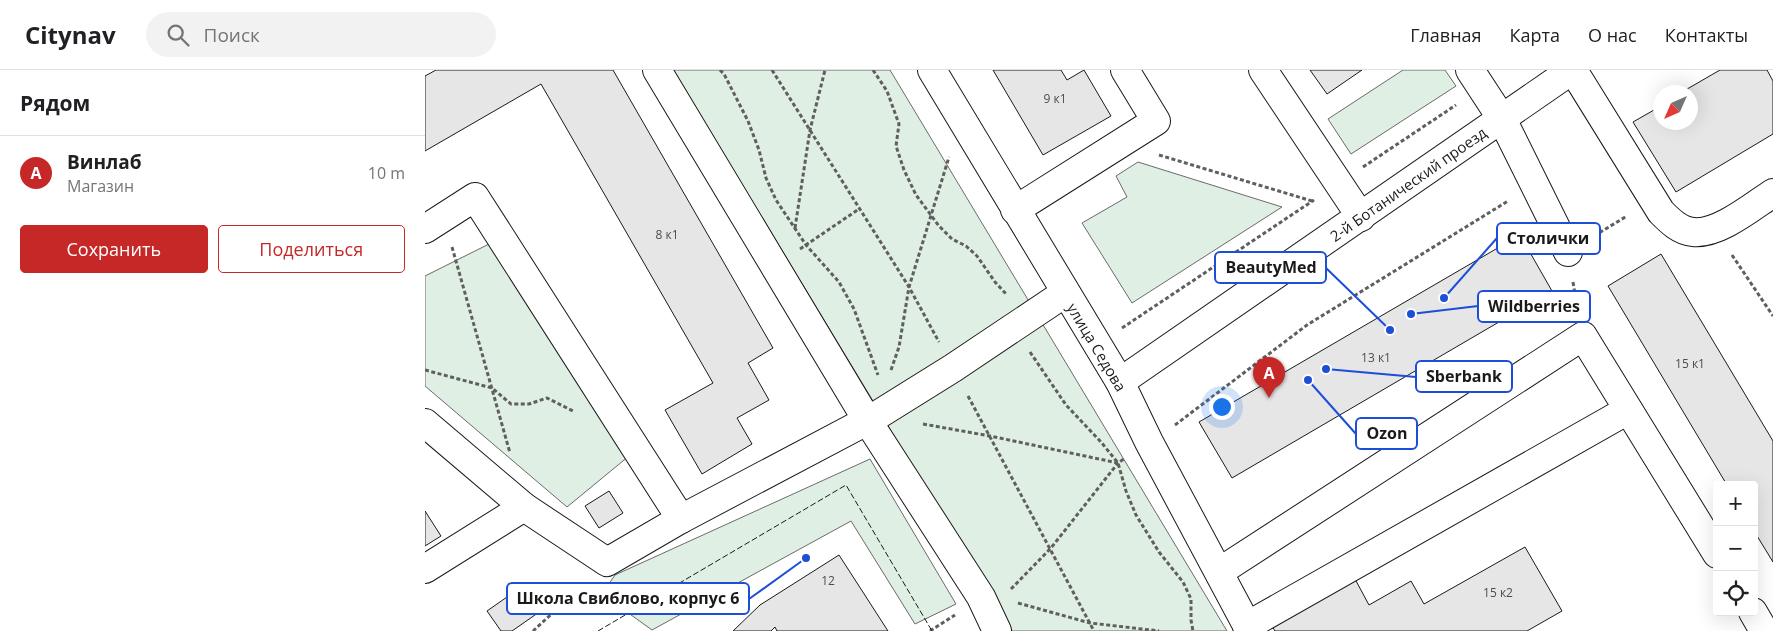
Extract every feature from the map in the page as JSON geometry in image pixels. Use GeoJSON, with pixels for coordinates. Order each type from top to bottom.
{"type":"FeatureCollection","features":[{"type":"Feature","properties":{"kind":"street"},"geometry":{"type":"LineString","coordinates":[[657,70],[783,261],[871,418],[992,598],[997,631]]}},
{"type":"Feature","properties":{"kind":"street","name":"улица Седова"},"geometry":{"type":"LineString","coordinates":[[932,70],[1120,382],[1149,442],[1248,628]]}},
{"type":"Feature","properties":{"kind":"street"},"geometry":{"type":"LineString","coordinates":[[1015,210],[1156,121],[1125,70]]}},
{"type":"Feature","properties":{"kind":"street"},"geometry":{"type":"LineString","coordinates":[[1263,70],[1361,217]]}},
{"type":"Feature","properties":{"kind":"street"},"geometry":{"type":"LineString","coordinates":[[1470,70],[1502,119],[1568,252]]}},
{"type":"Feature","properties":{"kind":"street"},"geometry":{"type":"LineString","coordinates":[[1573,70],[1661,212],[1676,226],[1693,232],[1715,230],[1773,193]]}},
{"type":"Feature","properties":{"kind":"street","name":"2-й Ботанический проезд"},"geometry":{"type":"LineString","coordinates":[[1120,382],[1573,70]]}},
{"type":"Feature","properties":{"kind":"street"},"geometry":{"type":"LineString","coordinates":[[435,223],[475,197],[681,519]]}},
{"type":"Feature","properties":{"kind":"street"},"geometry":{"type":"LineString","coordinates":[[425,423],[524,507],[607,562],[681,519],[871,418],[953,368],[1065,293]]}},
{"type":"Feature","properties":{"kind":"street"},"geometry":{"type":"LineString","coordinates":[[1219,572],[1583,336],[1713,548]]}},
{"type":"Feature","properties":{"kind":"street"},"geometry":{"type":"LineString","coordinates":[[1248,628],[1628,410]]}},
{"type":"Feature","properties":{"kind":"street"},"geometry":{"type":"LineString","coordinates":[[425,569],[524,507]]}},
{"type":"Feature","properties":{"kind":"street"},"geometry":{"type":"LineString","coordinates":[[1755,616],[1764,631]]}},
{"type":"Feature","properties":{"kind":"path"},"geometry":{"type":"LineString","coordinates":[[720,70],[724,74],[748,121],[769,186],[806,246],[839,282],[853,309],[877,370],[883,395],[871,418],[989,436],[1118,463]]}},
{"type":"Feature","properties":{"kind":"path"},"geometry":{"type":"LineString","coordinates":[[783,261],[795,228],[810,130],[825,70]]}},
{"type":"Feature","properties":{"kind":"path"},"geometry":{"type":"LineString","coordinates":[[873,70],[887,91],[899,124],[896,146],[904,170],[916,195],[952,239],[966,246],[977,256],[995,282],[1020,310],[1026,346],[1037,364],[1066,405],[1118,463],[1126,491],[1136,515],[1159,552],[1183,582],[1191,599],[1193,631]]}},
{"type":"Feature","properties":{"kind":"path"},"geometry":{"type":"LineString","coordinates":[[1120,143],[1312,201]]}},
{"type":"Feature","properties":{"kind":"path"},"geometry":{"type":"LineString","coordinates":[[891,371],[899,347],[909,286],[950,152]]}},
{"type":"Feature","properties":{"kind":"path"},"geometry":{"type":"LineString","coordinates":[[1169,429],[1307,325],[1534,185]]}},
{"type":"Feature","properties":{"kind":"path"},"geometry":{"type":"LineString","coordinates":[[1583,336],[1568,252],[1654,200]]}},
{"type":"Feature","properties":{"kind":"path"},"geometry":{"type":"LineString","coordinates":[[783,261],[859,209]]}},
{"type":"Feature","properties":{"kind":"path"},"geometry":{"type":"LineString","coordinates":[[435,223],[492,388],[512,461]]}},
{"type":"Feature","properties":{"kind":"path"},"geometry":{"type":"LineString","coordinates":[[1715,230],[1773,316]]}},
{"type":"Feature","properties":{"kind":"path"},"geometry":{"type":"LineString","coordinates":[[425,370],[492,388],[511,404],[529,404],[547,398],[580,414]]}},
{"type":"Feature","properties":{"kind":"path"},"geometry":{"type":"LineString","coordinates":[[992,598],[1051,548],[1118,463],[1125,458]]}},
{"type":"Feature","properties":{"kind":"path"},"geometry":{"type":"LineString","coordinates":[[533,631],[607,562]]}},
{"type":"Feature","properties":{"kind":"path"},"geometry":{"type":"LineString","coordinates":[[992,598],[1090,623],[1159,631]]}},
{"type":"Feature","properties":{"kind":"green space"},"geometry":{"type":"Polygon","coordinates":[[[673,70],[890,70],[1227,631],[1012,631],[673,70]]]}},
{"type":"Feature","properties":{"kind":"green space"},"geometry":{"type":"Polygon","coordinates":[[[1403,70],[1445,70],[1456,86],[1351,154],[1328,119],[1403,70]]]}},
{"type":"Feature","properties":{"kind":"green space"},"geometry":{"type":"Polygon","coordinates":[[[1138,162],[1282,207],[1132,303],[1082,223],[1127,197],[1116,176],[1138,162]]]}},
{"type":"Feature","properties":{"kind":"green space"},"geometry":{"type":"Polygon","coordinates":[[[493,242],[629,456],[567,507],[425,386],[425,276],[493,242]]]}},
{"type":"Feature","properties":{"kind":"green space"},"geometry":{"type":"Polygon","coordinates":[[[870,459],[956,604],[915,624],[851,521],[652,630],[602,594],[615,575],[870,459]]]}},
{"type":"Feature","properties":{"kind":"building"},"geometry":{"type":"Polygon","coordinates":[[[436,70],[613,70],[773,348],[748,363],[769,400],[737,418],[752,444],[702,474],[665,410],[713,383],[541,84],[425,151],[425,76],[436,70]]]}},
{"type":"Feature","properties":{"kind":"building"},"geometry":{"type":"Polygon","coordinates":[[[993,70],[1061,70],[1067,80],[1084,70],[1111,116],[1043,155],[993,70]]]}},
{"type":"Feature","properties":{"kind":"building"},"geometry":{"type":"Polygon","coordinates":[[[1310,70],[1362,70],[1327,94],[1310,70]]]}},
{"type":"Feature","properties":{"kind":"building"},"geometry":{"type":"Polygon","coordinates":[[[1720,70],[1767,70],[1773,81],[1773,134],[1676,192],[1633,122],[1653,111],[1653,130],[1698,130],[1698,85],[1694,85],[1720,70]]]}},
{"type":"Feature","properties":{"kind":"building"},"geometry":{"type":"Polygon","coordinates":[[[1520,235],[1552,291],[1232,478],[1199,422],[1520,235]]]}},
{"type":"Feature","properties":{"kind":"building"},"geometry":{"type":"Polygon","coordinates":[[[1661,254],[1773,441],[1773,562],[1758,538],[1758,481],[1725,481],[1608,286],[1661,254]]]}},
{"type":"Feature","properties":{"kind":"building"},"geometry":{"type":"Polygon","coordinates":[[[609,491],[623,513],[599,528],[585,506],[609,491]]]}},
{"type":"Feature","properties":{"kind":"building"},"geometry":{"type":"Polygon","coordinates":[[[425,511],[441,536],[425,546],[425,511]]]}},
{"type":"Feature","properties":{"kind":"building"},"geometry":{"type":"Polygon","coordinates":[[[1525,547],[1562,611],[1527,631],[1275,631],[1272,626],[1355,579],[1369,605],[1411,581],[1424,604],[1525,547]]]}},
{"type":"Feature","properties":{"kind":"building"},"geometry":{"type":"Polygon","coordinates":[[[839,555],[888,631],[777,631],[775,627],[771,631],[733,631],[760,605],[839,555]]]}},
{"type":"Feature","properties":{"kind":"building"},"geometry":{"type":"Polygon","coordinates":[[[527,583],[545,608],[512,631],[501,631],[487,611],[527,583]]]}},
{"type":"Feature","properties":{"kind":"fence"},"geometry":{"type":"LineString","coordinates":[[598,631],[846,485],[932,631]]}},
{"type":"Feature","properties":{"kind":"place","name":"Столички"},"geometry":{"type":"Point","coordinates":[1444,298]}},
{"type":"Feature","properties":{"kind":"place","name":"Wildberries"},"geometry":{"type":"Point","coordinates":[1411,314]}},
{"type":"Feature","properties":{"kind":"place","name":"BeautyMed"},"geometry":{"type":"Point","coordinates":[1390,330]}},
{"type":"Feature","properties":{"kind":"place","name":"Sberbank"},"geometry":{"type":"Point","coordinates":[1326,369]}},
{"type":"Feature","properties":{"kind":"place","name":"Ozon"},"geometry":{"type":"Point","coordinates":[1308,380]}},
{"type":"Feature","properties":{"kind":"place","name":"Винлаб"},"geometry":{"type":"Point","coordinates":[1269,398]}},
{"type":"Feature","properties":{"kind":"place","name":"Школа Свиблово, корпус 6"},"geometry":{"type":"Point","coordinates":[806,558]}}]}
